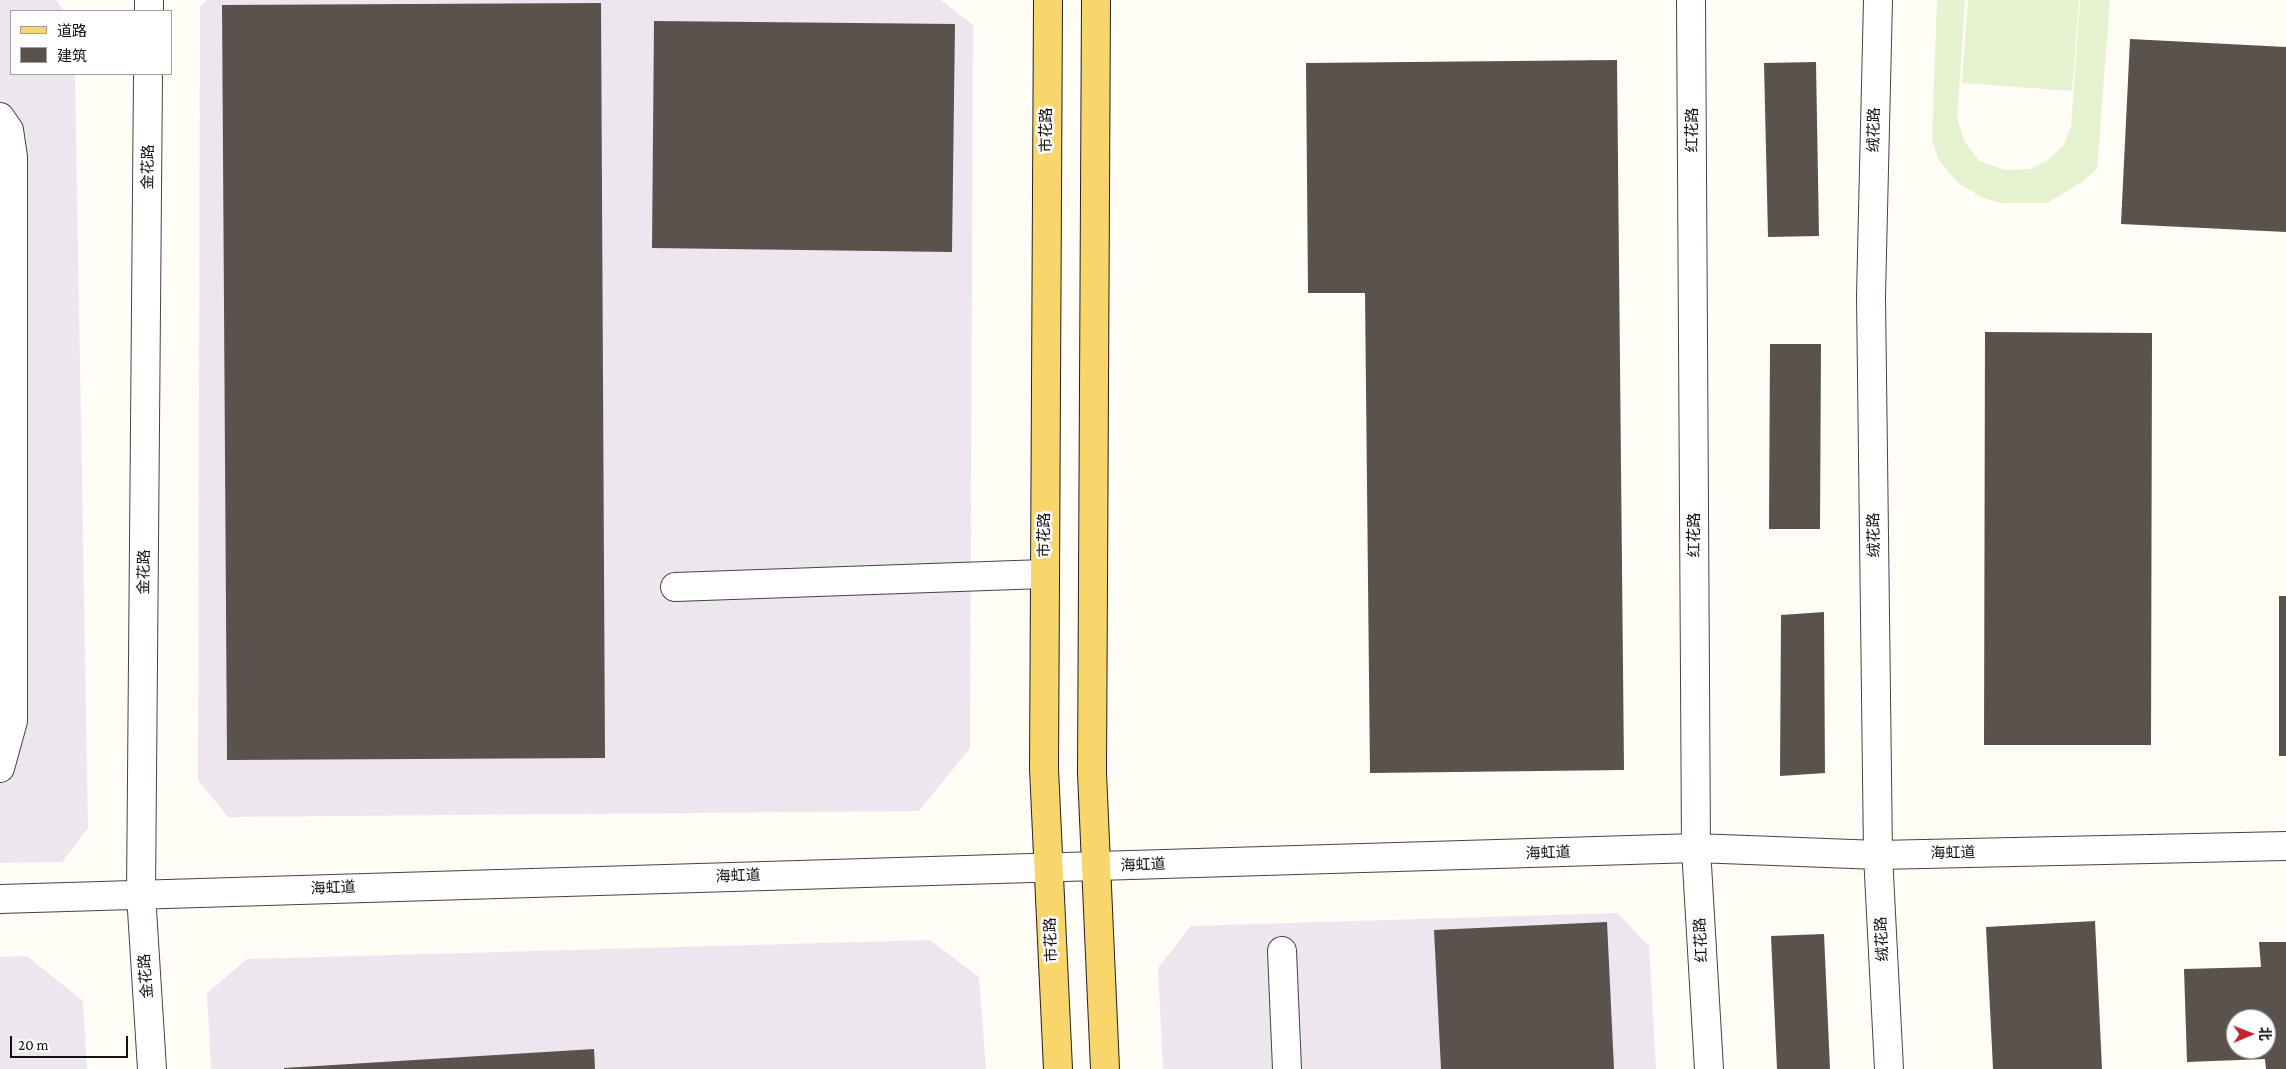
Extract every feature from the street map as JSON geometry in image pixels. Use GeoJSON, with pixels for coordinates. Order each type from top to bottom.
{"type":"FeatureCollection","features":[{"type":"Feature","properties":{"kind":"main road","name":"市花路"},"geometry":{"type":"LineString","coordinates":[[1048,0],[1044,769],[1058,1069]]}},
{"type":"Feature","properties":{"kind":"main road"},"geometry":{"type":"LineString","coordinates":[[1096,0],[1092,773],[1105,1069]]}},
{"type":"Feature","properties":{"kind":"street","name":"红花路"},"geometry":{"type":"LineString","coordinates":[[1691,0],[1696,848],[1708,1069]]}},
{"type":"Feature","properties":{"kind":"street","name":"绒花路"},"geometry":{"type":"LineString","coordinates":[[1878,0],[1871,296],[1878,855],[1889,1069]]}},
{"type":"Feature","properties":{"kind":"street","name":"金花路"},"geometry":{"type":"LineString","coordinates":[[148,75],[141,894],[152,1069]]}},
{"type":"Feature","properties":{"kind":"street"},"geometry":{"type":"LineString","coordinates":[[0,117],[9,130],[13,157],[13,721],[0,768]]}},
{"type":"Feature","properties":{"kind":"street"},"geometry":{"type":"LineString","coordinates":[[675,587],[1044,574]]}},
{"type":"Feature","properties":{"kind":"street","name":"海虹道"},"geometry":{"type":"LineString","coordinates":[[0,899],[1696,848],[1878,855],[2286,846]]}},
{"type":"Feature","properties":{"kind":"street"},"geometry":{"type":"LineString","coordinates":[[1282,951],[1288,1069]]}},
{"type":"Feature","properties":{"kind":"shaded area"},"geometry":{"type":"Polygon","coordinates":[[[0,0],[56,0],[63,10],[10,10],[10,75],[75,75],[88,828],[62,862],[0,863],[0,0]]]}},
{"type":"Feature","properties":{"kind":"shaded area"},"geometry":{"type":"Polygon","coordinates":[[[208,0],[941,0],[973,25],[970,748],[919,811],[228,817],[198,780],[200,6],[208,0]]]}},
{"type":"Feature","properties":{"kind":"shaded area"},"geometry":{"type":"Polygon","coordinates":[[[1617,913],[1649,946],[1656,1069],[1163,1069],[1158,968],[1191,926],[1617,913]]]}},
{"type":"Feature","properties":{"kind":"shaded area"},"geometry":{"type":"Polygon","coordinates":[[[930,940],[979,977],[986,1069],[211,1069],[207,993],[247,959],[930,940]]]}},
{"type":"Feature","properties":{"kind":"shaded area"},"geometry":{"type":"Polygon","coordinates":[[[27,956],[83,1001],[87,1069],[0,1069],[0,957],[27,956]]]}},
{"type":"Feature","properties":{"kind":"green space"},"geometry":{"type":"Polygon","coordinates":[[[1937,0],[1965,0],[1957,119],[1965,142],[1979,161],[2005,170],[2030,169],[2048,160],[2063,146],[2071,127],[2080,0],[2110,0],[2097,169],[2082,182],[2047,203],[2001,203],[1983,198],[1958,183],[1939,161],[1932,140],[1937,0]]]}},
{"type":"Feature","properties":{"kind":"green space"},"geometry":{"type":"Polygon","coordinates":[[[1968,0],[2079,0],[2072,91],[1962,83],[1968,0]]]}},
{"type":"Feature","properties":{"kind":"building"},"geometry":{"type":"Polygon","coordinates":[[[601,3],[605,758],[227,760],[222,5],[601,3]]]}},
{"type":"Feature","properties":{"kind":"building"},"geometry":{"type":"Polygon","coordinates":[[[654,21],[955,24],[952,252],[652,248],[654,21]]]}},
{"type":"Feature","properties":{"kind":"building"},"geometry":{"type":"Polygon","coordinates":[[[2130,39],[2286,47],[2286,232],[2121,224],[2130,39]]]}},
{"type":"Feature","properties":{"kind":"building"},"geometry":{"type":"Polygon","coordinates":[[[1617,60],[1624,770],[1370,773],[1365,293],[1308,293],[1306,63],[1617,60]]]}},
{"type":"Feature","properties":{"kind":"building"},"geometry":{"type":"Polygon","coordinates":[[[1816,62],[1819,236],[1768,237],[1764,63],[1816,62]]]}},
{"type":"Feature","properties":{"kind":"building"},"geometry":{"type":"Polygon","coordinates":[[[1985,332],[2152,333],[2151,745],[1984,745],[1985,332]]]}},
{"type":"Feature","properties":{"kind":"building"},"geometry":{"type":"Polygon","coordinates":[[[1770,344],[1821,344],[1820,529],[1769,529],[1770,344]]]}},
{"type":"Feature","properties":{"kind":"building"},"geometry":{"type":"Polygon","coordinates":[[[2279,596],[2286,596],[2286,756],[2279,756],[2279,596]]]}},
{"type":"Feature","properties":{"kind":"building"},"geometry":{"type":"Polygon","coordinates":[[[1824,612],[1825,773],[1780,776],[1781,615],[1824,612]]]}},
{"type":"Feature","properties":{"kind":"building"},"geometry":{"type":"Polygon","coordinates":[[[2095,921],[2102,1069],[1993,1069],[1986,927],[2095,921]]]}},
{"type":"Feature","properties":{"kind":"building"},"geometry":{"type":"Polygon","coordinates":[[[1607,922],[1614,1069],[1441,1069],[1434,930],[1607,922]]]}},
{"type":"Feature","properties":{"kind":"building"},"geometry":{"type":"Polygon","coordinates":[[[1824,934],[1830,1069],[1777,1069],[1771,936],[1824,934]]]}},
{"type":"Feature","properties":{"kind":"building"},"geometry":{"type":"Polygon","coordinates":[[[2259,942],[2286,942],[2286,1069],[2266,1069],[2265,1059],[2187,1062],[2184,969],[2261,967],[2259,942]]]}},
{"type":"Feature","properties":{"kind":"building"},"geometry":{"type":"Polygon","coordinates":[[[594,1049],[595,1069],[284,1069],[284,1068],[594,1049]]]}}]}
